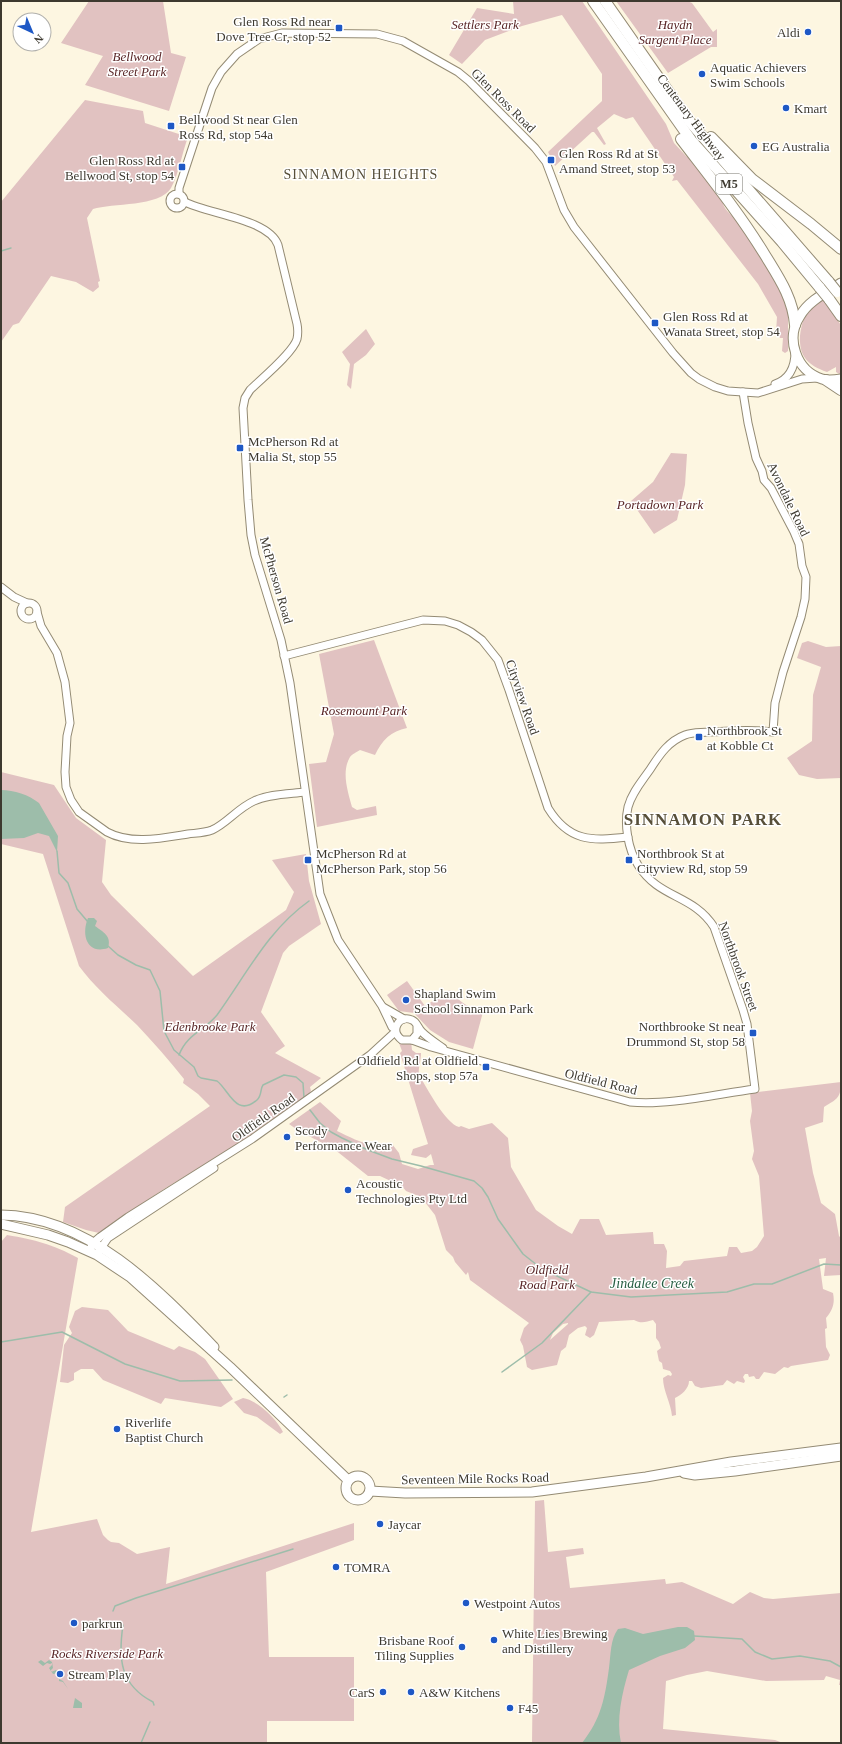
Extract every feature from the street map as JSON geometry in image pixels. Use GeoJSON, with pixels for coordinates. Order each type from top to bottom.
{"type":"FeatureCollection","features":[{"type":"Feature","properties":{"kind":"highway","name":"Centenary Highway"},"geometry":{"type":"LineString","coordinates":[[593,1],[675,120],[703,155],[782,242],[829,299],[841,316]]}},
{"type":"Feature","properties":{"kind":"highway","name":"Centenary Highway"},"geometry":{"type":"LineString","coordinates":[[605,1],[671,96],[708,144],[829,282],[840,291]]}},
{"type":"Feature","properties":{"kind":"highway"},"geometry":{"type":"LineString","coordinates":[[644,74],[643,81],[660,109],[725,195],[768,260],[791,301],[795,325]]}},
{"type":"Feature","properties":{"kind":"highway"},"geometry":{"type":"LineString","coordinates":[[671,96],[682,102],[727,156],[752,179],[841,249]]}},
{"type":"Feature","properties":{"kind":"highway"},"geometry":{"type":"LineString","coordinates":[[824,379],[841,390]]}},
{"type":"Feature","properties":{"kind":"main road"},"geometry":{"type":"LineString","coordinates":[[840,291],[805,309],[795,325],[793,338],[795,351],[805,369],[824,379],[841,379]]}},
{"type":"Feature","properties":{"kind":"main road"},"geometry":{"type":"LineString","coordinates":[[1,1215],[46,1222],[136,1271],[178,1310],[216,1349],[230,1367],[348,1480]]}},
{"type":"Feature","properties":{"kind":"main road"},"geometry":{"type":"LineString","coordinates":[[1,1224],[48,1235],[95,1249]]}},
{"type":"Feature","properties":{"kind":"main road","name":"Seventeen Mile Rocks Road"},"geometry":{"type":"LineString","coordinates":[[370,1491],[401,1493],[532,1492],[646,1477],[731,1462],[841,1448]]}},
{"type":"Feature","properties":{"kind":"main road","name":"Seventeen Mile Rocks Road"},"geometry":{"type":"LineString","coordinates":[[675,1472],[695,1475],[729,1472],[841,1456]]}},
{"type":"Feature","properties":{"kind":"main road"},"geometry":{"type":"LineString","coordinates":[[355,1476],[363,1477],[369,1482],[370,1491],[367,1497],[363,1499],[352,1499],[346,1491],[348,1480],[355,1476]]}},
{"type":"Feature","properties":{"kind":"street","name":"Glen Ross Road"},"geometry":{"type":"LineString","coordinates":[[179,194],[179,188],[216,80],[227,63],[246,46],[259,39],[292,33],[377,34],[403,41],[458,72],[469,81],[535,148],[546,162],[564,210],[574,227],[684,366],[699,379],[715,388],[746,392],[764,392],[806,378],[824,379]]}},
{"type":"Feature","properties":{"kind":"street"},"geometry":{"type":"LineString","coordinates":[[179,194],[183,196],[185,202],[180,208],[175,208],[172,206],[170,201],[172,196],[179,194]]}},
{"type":"Feature","properties":{"kind":"street","name":"McPherson Road"},"geometry":{"type":"LineString","coordinates":[[185,202],[259,226],[274,237],[278,245],[297,324],[296,341],[291,350],[250,390],[244,398],[243,408],[251,535],[255,555],[281,640],[290,683],[316,874],[326,912],[338,940],[382,1006],[396,1033]]}},
{"type":"Feature","properties":{"kind":"street","name":"Glen Ross Road"},"geometry":{"type":"LineString","coordinates":[[746,392],[777,383],[785,379],[792,370],[795,351]]}},
{"type":"Feature","properties":{"kind":"street","name":"Avondale Road"},"geometry":{"type":"LineString","coordinates":[[746,392],[748,423],[756,458],[764,480],[771,488],[794,532],[799,544],[802,566],[806,577],[805,599],[801,618],[783,672],[775,702],[773,732]]}},
{"type":"Feature","properties":{"kind":"street"},"geometry":{"type":"LineString","coordinates":[[1,587],[14,597],[34,605],[41,626],[57,654],[61,664],[67,691],[70,723],[67,736],[65,772],[66,787],[71,800],[79,812],[107,832],[112,835],[136,839],[198,834],[212,830],[235,812],[254,801],[268,797],[305,792]]}},
{"type":"Feature","properties":{"kind":"street"},"geometry":{"type":"LineString","coordinates":[[14,597],[21,608],[23,616],[26,618],[31,618],[41,626]]}},
{"type":"Feature","properties":{"kind":"street"},"geometry":{"type":"LineString","coordinates":[[21,608],[27,603]]}},
{"type":"Feature","properties":{"kind":"street"},"geometry":{"type":"LineString","coordinates":[[31,618],[36,612]]}},
{"type":"Feature","properties":{"kind":"street","name":"Cityview Road"},"geometry":{"type":"LineString","coordinates":[[284,656],[411,622],[435,620],[458,625],[482,640],[498,660],[548,808],[555,819],[570,831],[590,840],[628,837]]}},
{"type":"Feature","properties":{"kind":"street","name":"Northbrook Street"},"geometry":{"type":"LineString","coordinates":[[754,1089],[743,1010],[714,927],[708,917],[698,908],[663,891],[645,875],[632,854],[628,837],[628,806],[636,789],[663,750],[672,741],[684,735],[694,733],[752,730],[773,732]]}},
{"type":"Feature","properties":{"kind":"street"},"geometry":{"type":"LineString","coordinates":[[382,1006],[404,1019],[410,1019],[417,1026],[417,1034],[412,1040],[405,1041],[396,1033],[398,1023],[404,1019]]}},
{"type":"Feature","properties":{"kind":"street","name":"Oldfield Road"},"geometry":{"type":"LineString","coordinates":[[417,1026],[426,1036],[444,1049]]}},
{"type":"Feature","properties":{"kind":"street","name":"Oldfield Road"},"geometry":{"type":"LineString","coordinates":[[95,1249],[108,1238],[218,1165],[228,1156],[370,1055],[396,1033]]}},
{"type":"Feature","properties":{"kind":"street","name":"Oldfield Road"},"geometry":{"type":"LineString","coordinates":[[412,1040],[431,1047],[444,1049],[630,1102],[664,1102],[754,1089]]}},
{"type":"Feature","properties":{"kind":"green space","name":"Bellwood Street Park"},"geometry":{"type":"Polygon","coordinates":[[[89,1],[163,1],[171,53],[186,57],[169,111],[85,85],[103,56],[61,43],[89,1]]]}},
{"type":"Feature","properties":{"kind":"green space","name":"Settlers Park"},"geometry":{"type":"Polygon","coordinates":[[[513,1],[582,1],[666,124],[674,143],[686,156],[695,162],[722,199],[725,208],[737,220],[781,287],[788,304],[788,351],[785,353],[782,351],[783,338],[780,338],[776,332],[777,317],[758,284],[677,180],[672,181],[674,177],[633,117],[626,119],[614,114],[597,128],[606,144],[604,145],[594,132],[592,132],[555,166],[548,152],[602,101],[602,74],[562,15],[522,26],[485,40],[462,64],[449,55],[477,8],[514,14],[513,1]]]}},
{"type":"Feature","properties":{"kind":"green space","name":"Haydn Sargent Place"},"geometry":{"type":"Polygon","coordinates":[[[616,1],[687,1],[692,3],[713,32],[717,29],[717,47],[711,47],[668,73],[616,1]]]}},
{"type":"Feature","properties":{"kind":"green space"},"geometry":{"type":"Polygon","coordinates":[[[85,100],[143,111],[145,123],[188,137],[176,176],[171,188],[165,194],[157,198],[135,203],[93,209],[87,218],[100,281],[98,282],[99,287],[93,292],[76,282],[51,276],[19,323],[13,325],[1,342],[1,202],[85,100]]]}},
{"type":"Feature","properties":{"kind":"green space"},"geometry":{"type":"Polygon","coordinates":[[[823,300],[841,325],[841,375],[836,372],[836,367],[827,372],[810,363],[803,355],[801,350],[801,328],[806,315],[823,300]]]}},
{"type":"Feature","properties":{"kind":"green space"},"geometry":{"type":"Polygon","coordinates":[[[366,329],[375,344],[366,355],[354,364],[351,389],[347,385],[350,364],[342,352],[366,329]]]}},
{"type":"Feature","properties":{"kind":"green space","name":"Portadown Park"},"geometry":{"type":"Polygon","coordinates":[[[671,453],[687,454],[685,485],[677,520],[654,534],[631,501],[653,482],[671,453]]]}},
{"type":"Feature","properties":{"kind":"green space","name":"Rosemount Park"},"geometry":{"type":"Polygon","coordinates":[[[374,640],[407,728],[396,731],[388,737],[375,755],[360,750],[351,756],[347,763],[346,782],[352,807],[357,810],[376,806],[377,815],[317,827],[309,764],[326,762],[334,734],[319,654],[374,640]]]}},
{"type":"Feature","properties":{"kind":"green space"},"geometry":{"type":"Polygon","coordinates":[[[808,641],[826,647],[841,646],[841,778],[817,779],[799,775],[787,758],[812,741],[813,695],[821,667],[797,658],[802,643],[808,641]]]}},
{"type":"Feature","properties":{"kind":"green space","name":"Edenbrooke Park"},"geometry":{"type":"Polygon","coordinates":[[[1,772],[54,785],[76,818],[106,840],[102,882],[111,895],[193,976],[286,910],[294,892],[272,860],[306,854],[309,881],[321,924],[289,946],[283,953],[261,1012],[285,1046],[275,1053],[321,1078],[310,1087],[311,1091],[308,1095],[227,1151],[164,1189],[99,1233],[63,1222],[65,1207],[210,1106],[198,1094],[183,1083],[184,1079],[173,1065],[137,1025],[99,989],[79,966],[43,854],[1,844],[1,772]]]}},
{"type":"Feature","properties":{"kind":"green space"},"geometry":{"type":"Polygon","coordinates":[[[407,981],[425,1006],[450,990],[465,1004],[473,1009],[483,1012],[473,1049],[449,1042],[430,1030],[414,1013],[399,1011],[387,995],[407,981]]]}},
{"type":"Feature","properties":{"kind":"green space","name":"Oldfield Road Park"},"geometry":{"type":"Polygon","coordinates":[[[411,1041],[412,1050],[416,1053],[421,1053],[419,1075],[448,1119],[459,1127],[461,1126],[469,1129],[492,1123],[508,1138],[511,1167],[536,1210],[572,1234],[580,1219],[599,1219],[606,1235],[653,1232],[654,1244],[664,1244],[667,1251],[666,1268],[680,1266],[684,1261],[727,1256],[729,1247],[737,1247],[741,1253],[752,1251],[757,1247],[764,1236],[759,1176],[752,1159],[754,1151],[750,1121],[752,1111],[750,1093],[841,1082],[840,1092],[837,1098],[824,1107],[823,1122],[805,1128],[813,1173],[821,1203],[835,1214],[839,1236],[841,1238],[841,1275],[824,1276],[826,1258],[819,1259],[823,1289],[833,1293],[834,1297],[833,1306],[826,1318],[826,1347],[830,1355],[828,1360],[791,1366],[788,1368],[784,1367],[775,1374],[764,1372],[759,1379],[756,1379],[754,1376],[749,1377],[748,1374],[745,1374],[743,1377],[745,1381],[744,1383],[737,1381],[734,1384],[727,1380],[723,1385],[701,1388],[695,1386],[692,1381],[689,1381],[686,1389],[675,1398],[676,1415],[672,1416],[664,1388],[663,1378],[668,1375],[671,1376],[672,1374],[670,1371],[663,1369],[662,1363],[659,1361],[657,1351],[661,1348],[656,1338],[656,1324],[653,1320],[644,1322],[634,1320],[599,1322],[594,1335],[590,1338],[585,1335],[587,1328],[585,1326],[578,1328],[569,1335],[566,1347],[561,1351],[557,1365],[532,1370],[527,1367],[523,1346],[520,1340],[524,1328],[529,1323],[470,1280],[468,1272],[466,1275],[446,1250],[435,1215],[421,1197],[406,1191],[401,1185],[380,1176],[368,1176],[334,1149],[299,1131],[289,1124],[320,1102],[341,1121],[337,1131],[364,1143],[392,1144],[399,1153],[402,1164],[418,1169],[434,1165],[431,1154],[426,1158],[411,1155],[413,1149],[428,1144],[400,1053],[402,1051],[399,1043],[411,1041]],[[563,1324],[553,1333],[550,1340],[568,1324],[563,1324]]]}},
{"type":"Feature","properties":{"kind":"green space","name":"Rocks Riverside Park"},"geometry":{"type":"Polygon","coordinates":[[[7,1235],[44,1243],[78,1258],[31,1532],[97,1519],[103,1535],[108,1540],[119,1543],[137,1554],[170,1547],[166,1584],[354,1523],[354,1540],[266,1572],[269,1657],[354,1657],[354,1721],[267,1721],[267,1743],[1,1743],[1,1242],[7,1235]]]}},
{"type":"Feature","properties":{"kind":"green space"},"geometry":{"type":"Polygon","coordinates":[[[82,1307],[108,1310],[128,1331],[174,1350],[179,1346],[195,1352],[205,1359],[233,1399],[221,1407],[165,1398],[161,1404],[103,1380],[93,1369],[81,1369],[74,1373],[74,1380],[68,1383],[60,1382],[64,1345],[72,1333],[69,1327],[75,1311],[82,1307]]]}},
{"type":"Feature","properties":{"kind":"green space"},"geometry":{"type":"Polygon","coordinates":[[[243,1398],[254,1402],[266,1411],[276,1421],[283,1432],[280,1434],[257,1417],[244,1413],[234,1402],[243,1398]]]}},
{"type":"Feature","properties":{"kind":"green space"},"geometry":{"type":"Polygon","coordinates":[[[544,1500],[548,1552],[583,1548],[584,1554],[566,1557],[570,1588],[665,1579],[666,1584],[682,1582],[733,1604],[750,1592],[764,1598],[773,1599],[841,1593],[841,1685],[839,1685],[840,1680],[826,1676],[824,1680],[766,1681],[707,1671],[666,1681],[663,1729],[775,1740],[783,1743],[532,1743],[535,1501],[544,1500]]]}},
{"type":"Feature","properties":{"kind":"shaded area"},"geometry":{"type":"Polygon","coordinates":[[[1,790],[21,794],[39,803],[58,836],[57,852],[49,836],[38,833],[24,838],[1,839],[1,790]]]}},
{"type":"Feature","properties":{"kind":"shaded area"},"geometry":{"type":"Polygon","coordinates":[[[88,918],[94,918],[97,921],[95,926],[104,932],[108,937],[108,948],[95,949],[88,942],[85,931],[88,918]]]}},
{"type":"Feature","properties":{"kind":"shaded area"},"geometry":{"type":"Polygon","coordinates":[[[678,1627],[687,1627],[694,1631],[695,1640],[685,1648],[660,1656],[629,1670],[619,1715],[621,1743],[582,1743],[598,1717],[604,1699],[612,1642],[618,1629],[625,1628],[643,1634],[678,1627]]]}},
{"type":"Feature","properties":{"kind":"shaded area"},"geometry":{"type":"Polygon","coordinates":[[[41,1660],[45,1663],[49,1660],[52,1662],[53,1668],[51,1671],[49,1668],[52,1663],[47,1663],[43,1666],[38,1662],[41,1660]]]}},
{"type":"Feature","properties":{"kind":"shaded area"},"geometry":{"type":"Polygon","coordinates":[[[56,1670],[59,1673],[53,1674],[52,1672],[56,1670]]]}},
{"type":"Feature","properties":{"kind":"shaded area"},"geometry":{"type":"Polygon","coordinates":[[[75,1698],[82,1703],[82,1708],[73,1708],[75,1698]]]}},
{"type":"Feature","properties":{"kind":"waterway"},"geometry":{"type":"LineString","coordinates":[[1,251],[11,248]]}},
{"type":"Feature","properties":{"kind":"waterway","name":"Jindalee Creek"},"geometry":{"type":"LineString","coordinates":[[57,851],[59,873],[68,883],[77,909],[88,922]]}},
{"type":"Feature","properties":{"kind":"waterway"},"geometry":{"type":"LineString","coordinates":[[179,1055],[186,1042],[217,1015],[258,954],[281,925],[309,901]]}},
{"type":"Feature","properties":{"kind":"waterway","name":"Jindalee Creek"},"geometry":{"type":"LineString","coordinates":[[108,946],[118,955],[136,965],[150,970],[160,991],[164,1031],[174,1050],[194,1067],[198,1076],[217,1081],[234,1101],[244,1106],[250,1105],[259,1098],[263,1085],[284,1075],[296,1077],[303,1083],[304,1098]]}},
{"type":"Feature","properties":{"kind":"waterway","name":"Jindalee Creek"},"geometry":{"type":"LineString","coordinates":[[310,1110],[320,1123],[331,1132],[368,1150],[392,1159],[474,1181],[482,1188],[488,1197],[498,1219],[523,1254],[542,1269],[591,1292],[631,1297],[727,1292],[754,1284],[772,1284],[824,1264],[841,1265]]}},
{"type":"Feature","properties":{"kind":"waterway"},"geometry":{"type":"LineString","coordinates":[[502,1372],[542,1343],[591,1292]]}},
{"type":"Feature","properties":{"kind":"waterway"},"geometry":{"type":"LineString","coordinates":[[1,1342],[62,1332],[125,1364],[180,1381],[232,1380]]}},
{"type":"Feature","properties":{"kind":"waterway"},"geometry":{"type":"LineString","coordinates":[[113,1611],[115,1606],[136,1598],[293,1549]]}},
{"type":"Feature","properties":{"kind":"waterway"},"geometry":{"type":"LineString","coordinates":[[123,1625],[121,1649],[124,1670],[134,1688],[153,1702],[154,1705]]}},
{"type":"Feature","properties":{"kind":"waterway"},"geometry":{"type":"LineString","coordinates":[[694,1636],[742,1639],[755,1652],[772,1659],[800,1656],[830,1661],[841,1667]]}},
{"type":"Feature","properties":{"kind":"waterway"},"geometry":{"type":"LineString","coordinates":[[141,1743],[150,1722]]}},
{"type":"Feature","properties":{"kind":"place","name":"Glen Ross Rd near Dove Tree Cr, stop 52"},"geometry":{"type":"Point","coordinates":[339,28]}},
{"type":"Feature","properties":{"kind":"place","name":"Aldi"},"geometry":{"type":"Point","coordinates":[808,32]}},
{"type":"Feature","properties":{"kind":"place","name":"Aquatic Achievers Swim Schools"},"geometry":{"type":"Point","coordinates":[702,74]}},
{"type":"Feature","properties":{"kind":"place","name":"Kmart"},"geometry":{"type":"Point","coordinates":[786,108]}},
{"type":"Feature","properties":{"kind":"place","name":"Bellwood St near Glen Ross Rd, stop 54a"},"geometry":{"type":"Point","coordinates":[171,126]}},
{"type":"Feature","properties":{"kind":"place","name":"EG Australia"},"geometry":{"type":"Point","coordinates":[754,146]}},
{"type":"Feature","properties":{"kind":"place","name":"Glen Ross Rd at St Amand Street, stop 53"},"geometry":{"type":"Point","coordinates":[551,160]}},
{"type":"Feature","properties":{"kind":"place","name":"Glen Ross Rd at Bellwood St, stop 54"},"geometry":{"type":"Point","coordinates":[182,167]}},
{"type":"Feature","properties":{"kind":"place","name":"Glen Ross Rd at Wanata Street, stop 54"},"geometry":{"type":"Point","coordinates":[655,323]}},
{"type":"Feature","properties":{"kind":"place","name":"McPherson Rd at Malia St, stop 55"},"geometry":{"type":"Point","coordinates":[240,448]}},
{"type":"Feature","properties":{"kind":"place","name":"Northbrook St at Kobble Ct"},"geometry":{"type":"Point","coordinates":[699,737]}},
{"type":"Feature","properties":{"kind":"place","name":"McPherson Rd at McPherson Park, stop 56"},"geometry":{"type":"Point","coordinates":[308,860]}},
{"type":"Feature","properties":{"kind":"place","name":"Northbrook St at Cityview Rd, stop 59"},"geometry":{"type":"Point","coordinates":[629,860]}},
{"type":"Feature","properties":{"kind":"place","name":"Shapland Swim School Sinnamon Park"},"geometry":{"type":"Point","coordinates":[406,1000]}},
{"type":"Feature","properties":{"kind":"place","name":"Northbrooke St near Drummond St, stop 58"},"geometry":{"type":"Point","coordinates":[753,1033]}},
{"type":"Feature","properties":{"kind":"place","name":"Oldfield Rd at Oldfield Shops, stop 57a"},"geometry":{"type":"Point","coordinates":[486,1067]}},
{"type":"Feature","properties":{"kind":"place","name":"Scody Performance Wear"},"geometry":{"type":"Point","coordinates":[287,1137]}},
{"type":"Feature","properties":{"kind":"place","name":"Acoustic Technologies Pty Ltd"},"geometry":{"type":"Point","coordinates":[348,1190]}},
{"type":"Feature","properties":{"kind":"place","name":"Riverlife Baptist Church"},"geometry":{"type":"Point","coordinates":[117,1429]}},
{"type":"Feature","properties":{"kind":"place","name":"Jaycar"},"geometry":{"type":"Point","coordinates":[380,1524]}},
{"type":"Feature","properties":{"kind":"place","name":"TOMRA"},"geometry":{"type":"Point","coordinates":[336,1567]}},
{"type":"Feature","properties":{"kind":"place","name":"Westpoint Autos"},"geometry":{"type":"Point","coordinates":[466,1603]}},
{"type":"Feature","properties":{"kind":"place","name":"parkrun"},"geometry":{"type":"Point","coordinates":[74,1623]}},
{"type":"Feature","properties":{"kind":"place","name":"White Lies Brewing and Distillery"},"geometry":{"type":"Point","coordinates":[494,1640]}},
{"type":"Feature","properties":{"kind":"place","name":"Brisbane Roof Tiling Supplies"},"geometry":{"type":"Point","coordinates":[462,1647]}},
{"type":"Feature","properties":{"kind":"place","name":"Stream Play"},"geometry":{"type":"Point","coordinates":[60,1674]}},
{"type":"Feature","properties":{"kind":"place","name":"CarS"},"geometry":{"type":"Point","coordinates":[383,1692]}},
{"type":"Feature","properties":{"kind":"place","name":"A&W Kitchens"},"geometry":{"type":"Point","coordinates":[411,1692]}},
{"type":"Feature","properties":{"kind":"place","name":"F45"},"geometry":{"type":"Point","coordinates":[510,1708]}},
{"type":"Feature","properties":{"kind":"district","name":"SINNAMON HEIGHTS"},"geometry":{"type":"Point","coordinates":[361,174]}},
{"type":"Feature","properties":{"kind":"district","name":"SINNAMON PARK"},"geometry":{"type":"Point","coordinates":[703,819]}}]}
